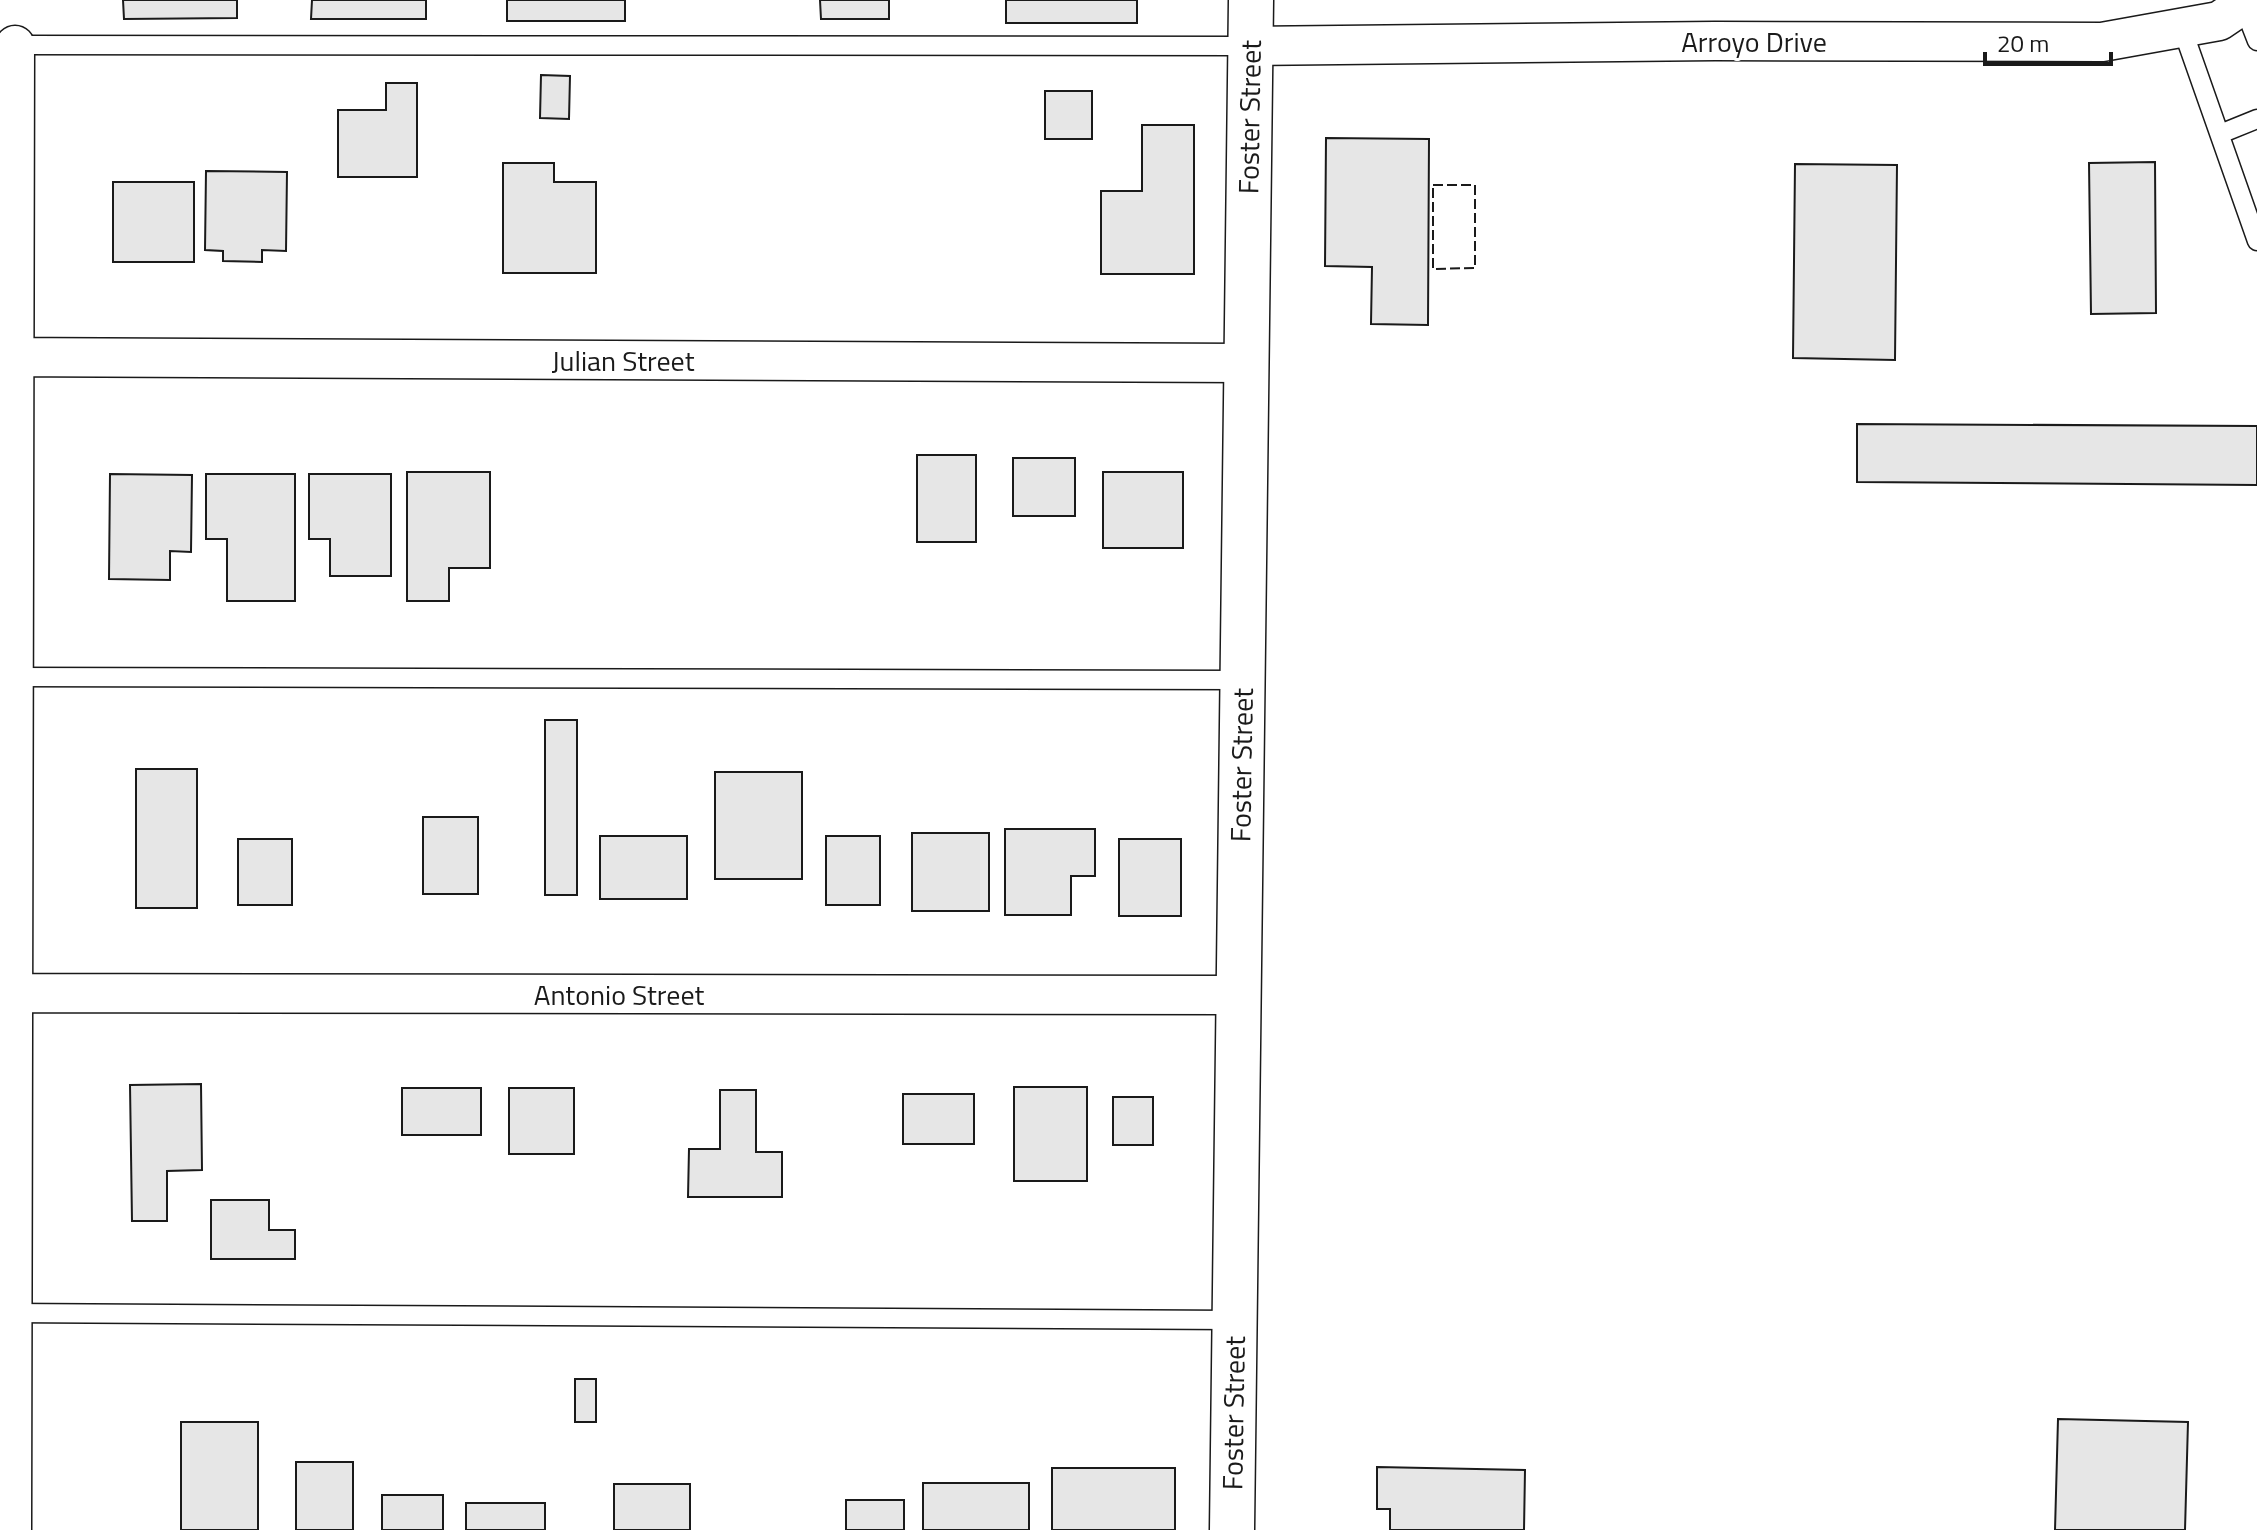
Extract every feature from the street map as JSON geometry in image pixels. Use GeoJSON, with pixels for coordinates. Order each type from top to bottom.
{"type":"FeatureCollection","features":[{"type":"Feature","properties":{"kind":"street","name":"Foster Street"},"geometry":{"type":"LineString","coordinates":[[1232,1530],[1251,0]]}},
{"type":"Feature","properties":{"kind":"street","name":"Arroyo Drive"},"geometry":{"type":"LineString","coordinates":[[1250,46],[1715,41],[2102,42],[2219,21],[2246,2]]}},
{"type":"Feature","properties":{"kind":"street"},"geometry":{"type":"LineString","coordinates":[[7,45],[6,1313],[12,1530]]}},
{"type":"Feature","properties":{"kind":"street","name":"Julian Street"},"geometry":{"type":"LineString","coordinates":[[7,357],[1245,363]]}},
{"type":"Feature","properties":{"kind":"street","name":"Antonio Street"},"geometry":{"type":"LineString","coordinates":[[6,993],[1238,995]]}},
{"type":"Feature","properties":{"kind":"lane"},"geometry":{"type":"LineString","coordinates":[[2246,2],[2257,41]]}},
{"type":"Feature","properties":{"kind":"lane"},"geometry":{"type":"LineString","coordinates":[[2182,28],[2257,241]]}},
{"type":"Feature","properties":{"kind":"lane"},"geometry":{"type":"LineString","coordinates":[[7,45],[1250,46]]}},
{"type":"Feature","properties":{"kind":"lane"},"geometry":{"type":"LineString","coordinates":[[2220,134],[2257,119]]}},
{"type":"Feature","properties":{"kind":"lane"},"geometry":{"type":"LineString","coordinates":[[7,677],[1242,680]]}},
{"type":"Feature","properties":{"kind":"lane"},"geometry":{"type":"LineString","coordinates":[[6,1313],[1234,1320]]}},
{"type":"Feature","properties":{"kind":"building"},"geometry":{"type":"Polygon","coordinates":[[[123,0],[237,0],[237,18],[124,19],[123,0]]]}},
{"type":"Feature","properties":{"kind":"building"},"geometry":{"type":"Polygon","coordinates":[[[312,0],[426,0],[426,19],[311,19],[312,0]]]}},
{"type":"Feature","properties":{"kind":"building"},"geometry":{"type":"Polygon","coordinates":[[[507,0],[625,0],[625,21],[507,21],[507,0]]]}},
{"type":"Feature","properties":{"kind":"building"},"geometry":{"type":"Polygon","coordinates":[[[820,0],[889,0],[889,19],[821,19],[820,0]]]}},
{"type":"Feature","properties":{"kind":"building"},"geometry":{"type":"Polygon","coordinates":[[[1006,0],[1137,0],[1137,23],[1006,23],[1006,0]]]}},
{"type":"Feature","properties":{"kind":"building"},"geometry":{"type":"Polygon","coordinates":[[[541,75],[570,76],[569,119],[540,118],[541,75]]]}},
{"type":"Feature","properties":{"kind":"building"},"geometry":{"type":"Polygon","coordinates":[[[386,83],[417,83],[417,177],[338,177],[338,110],[386,110],[386,83]]]}},
{"type":"Feature","properties":{"kind":"building"},"geometry":{"type":"Polygon","coordinates":[[[1045,91],[1092,91],[1092,139],[1045,139],[1045,91]]]}},
{"type":"Feature","properties":{"kind":"building"},"geometry":{"type":"Polygon","coordinates":[[[1142,125],[1194,125],[1194,274],[1101,274],[1101,191],[1142,191],[1142,125]]]}},
{"type":"Feature","properties":{"kind":"building"},"geometry":{"type":"Polygon","coordinates":[[[1326,138],[1429,139],[1428,325],[1371,324],[1372,267],[1325,266],[1326,138]]]}},
{"type":"Feature","properties":{"kind":"building"},"geometry":{"type":"Polygon","coordinates":[[[2155,162],[2156,313],[2091,314],[2089,163],[2155,162]]]}},
{"type":"Feature","properties":{"kind":"building"},"geometry":{"type":"Polygon","coordinates":[[[503,163],[554,163],[554,182],[596,182],[596,273],[503,273],[503,163]]]}},
{"type":"Feature","properties":{"kind":"building"},"geometry":{"type":"Polygon","coordinates":[[[1795,164],[1897,165],[1895,360],[1793,358],[1795,164]]]}},
{"type":"Feature","properties":{"kind":"building"},"geometry":{"type":"Polygon","coordinates":[[[206,171],[287,172],[286,251],[262,250],[262,262],[223,261],[223,251],[205,250],[206,171]]]}},
{"type":"Feature","properties":{"kind":"building"},"geometry":{"type":"Polygon","coordinates":[[[113,182],[194,182],[194,262],[113,262],[113,182]]]}},
{"type":"Feature","properties":{"kind":"building"},"geometry":{"type":"Polygon","coordinates":[[[1857,424],[2257,426],[2257,485],[1857,482],[1857,424]]]}},
{"type":"Feature","properties":{"kind":"building"},"geometry":{"type":"Polygon","coordinates":[[[917,455],[976,455],[976,542],[917,542],[917,455]]]}},
{"type":"Feature","properties":{"kind":"building"},"geometry":{"type":"Polygon","coordinates":[[[1013,458],[1075,458],[1075,516],[1013,516],[1013,458]]]}},
{"type":"Feature","properties":{"kind":"building"},"geometry":{"type":"Polygon","coordinates":[[[407,472],[490,472],[490,568],[449,568],[449,601],[407,601],[407,472]]]}},
{"type":"Feature","properties":{"kind":"building"},"geometry":{"type":"Polygon","coordinates":[[[1103,472],[1183,472],[1183,548],[1103,548],[1103,472]]]}},
{"type":"Feature","properties":{"kind":"building"},"geometry":{"type":"Polygon","coordinates":[[[110,474],[192,475],[191,552],[170,551],[170,580],[109,579],[110,474]]]}},
{"type":"Feature","properties":{"kind":"building"},"geometry":{"type":"Polygon","coordinates":[[[206,474],[295,474],[295,601],[227,601],[227,539],[206,539],[206,474]]]}},
{"type":"Feature","properties":{"kind":"building"},"geometry":{"type":"Polygon","coordinates":[[[309,474],[391,474],[391,576],[330,576],[330,539],[309,539],[309,474]]]}},
{"type":"Feature","properties":{"kind":"building"},"geometry":{"type":"Polygon","coordinates":[[[545,720],[577,720],[577,895],[545,895],[545,720]]]}},
{"type":"Feature","properties":{"kind":"building"},"geometry":{"type":"Polygon","coordinates":[[[136,769],[197,769],[197,908],[136,908],[136,769]]]}},
{"type":"Feature","properties":{"kind":"building"},"geometry":{"type":"Polygon","coordinates":[[[715,772],[802,772],[802,879],[715,879],[715,772]]]}},
{"type":"Feature","properties":{"kind":"building"},"geometry":{"type":"Polygon","coordinates":[[[423,817],[478,817],[478,894],[423,894],[423,817]]]}},
{"type":"Feature","properties":{"kind":"building"},"geometry":{"type":"Polygon","coordinates":[[[1005,829],[1095,829],[1095,876],[1071,876],[1071,915],[1005,915],[1005,829]]]}},
{"type":"Feature","properties":{"kind":"building"},"geometry":{"type":"Polygon","coordinates":[[[912,833],[989,833],[989,911],[912,911],[912,833]]]}},
{"type":"Feature","properties":{"kind":"building"},"geometry":{"type":"Polygon","coordinates":[[[600,836],[687,836],[687,899],[600,899],[600,836]]]}},
{"type":"Feature","properties":{"kind":"building"},"geometry":{"type":"Polygon","coordinates":[[[826,836],[880,836],[880,905],[826,905],[826,836]]]}},
{"type":"Feature","properties":{"kind":"building"},"geometry":{"type":"Polygon","coordinates":[[[238,839],[292,839],[292,905],[238,905],[238,839]]]}},
{"type":"Feature","properties":{"kind":"building"},"geometry":{"type":"Polygon","coordinates":[[[1119,839],[1181,839],[1181,916],[1119,916],[1119,839]]]}},
{"type":"Feature","properties":{"kind":"building"},"geometry":{"type":"Polygon","coordinates":[[[201,1084],[202,1170],[167,1171],[167,1221],[132,1221],[130,1085],[201,1084]]]}},
{"type":"Feature","properties":{"kind":"building"},"geometry":{"type":"Polygon","coordinates":[[[1014,1087],[1087,1087],[1087,1181],[1014,1181],[1014,1087]]]}},
{"type":"Feature","properties":{"kind":"building"},"geometry":{"type":"Polygon","coordinates":[[[402,1088],[481,1088],[481,1135],[402,1135],[402,1088]]]}},
{"type":"Feature","properties":{"kind":"building"},"geometry":{"type":"Polygon","coordinates":[[[509,1088],[574,1088],[574,1154],[509,1154],[509,1088]]]}},
{"type":"Feature","properties":{"kind":"building"},"geometry":{"type":"Polygon","coordinates":[[[720,1090],[756,1090],[756,1152],[782,1152],[782,1197],[688,1197],[689,1149],[720,1149],[720,1090]]]}},
{"type":"Feature","properties":{"kind":"building"},"geometry":{"type":"Polygon","coordinates":[[[903,1094],[974,1094],[974,1144],[903,1144],[903,1094]]]}},
{"type":"Feature","properties":{"kind":"building"},"geometry":{"type":"Polygon","coordinates":[[[1113,1097],[1153,1097],[1153,1145],[1113,1145],[1113,1097]]]}},
{"type":"Feature","properties":{"kind":"building"},"geometry":{"type":"Polygon","coordinates":[[[211,1200],[269,1200],[269,1230],[295,1230],[295,1259],[211,1259],[211,1200]]]}},
{"type":"Feature","properties":{"kind":"building"},"geometry":{"type":"Polygon","coordinates":[[[575,1379],[596,1379],[596,1422],[575,1422],[575,1379]]]}},
{"type":"Feature","properties":{"kind":"building"},"geometry":{"type":"Polygon","coordinates":[[[2058,1419],[2188,1422],[2185,1530],[2055,1530],[2058,1419]]]}},
{"type":"Feature","properties":{"kind":"building"},"geometry":{"type":"Polygon","coordinates":[[[181,1422],[258,1422],[258,1530],[181,1530],[181,1422]]]}},
{"type":"Feature","properties":{"kind":"building"},"geometry":{"type":"Polygon","coordinates":[[[296,1462],[353,1462],[353,1530],[296,1530],[296,1462]]]}},
{"type":"Feature","properties":{"kind":"building"},"geometry":{"type":"Polygon","coordinates":[[[1377,1467],[1525,1470],[1524,1530],[1390,1530],[1390,1509],[1377,1509],[1377,1467]]]}},
{"type":"Feature","properties":{"kind":"building"},"geometry":{"type":"Polygon","coordinates":[[[1052,1468],[1175,1468],[1175,1530],[1052,1530],[1052,1468]]]}},
{"type":"Feature","properties":{"kind":"building"},"geometry":{"type":"Polygon","coordinates":[[[923,1483],[1029,1483],[1029,1530],[923,1530],[923,1483]]]}},
{"type":"Feature","properties":{"kind":"building"},"geometry":{"type":"Polygon","coordinates":[[[614,1484],[690,1484],[690,1530],[614,1530],[614,1484]]]}},
{"type":"Feature","properties":{"kind":"building"},"geometry":{"type":"Polygon","coordinates":[[[382,1495],[443,1495],[443,1530],[382,1530],[382,1495]]]}},
{"type":"Feature","properties":{"kind":"building"},"geometry":{"type":"Polygon","coordinates":[[[846,1500],[904,1500],[904,1530],[846,1530],[846,1500]]]}},
{"type":"Feature","properties":{"kind":"building"},"geometry":{"type":"Polygon","coordinates":[[[466,1503],[545,1503],[545,1530],[466,1530],[466,1503]]]}},
{"type":"Feature","properties":{"kind":"fence"},"geometry":{"type":"LineString","coordinates":[[1433,185],[1475,185],[1475,268],[1433,269],[1433,185]]}}]}
